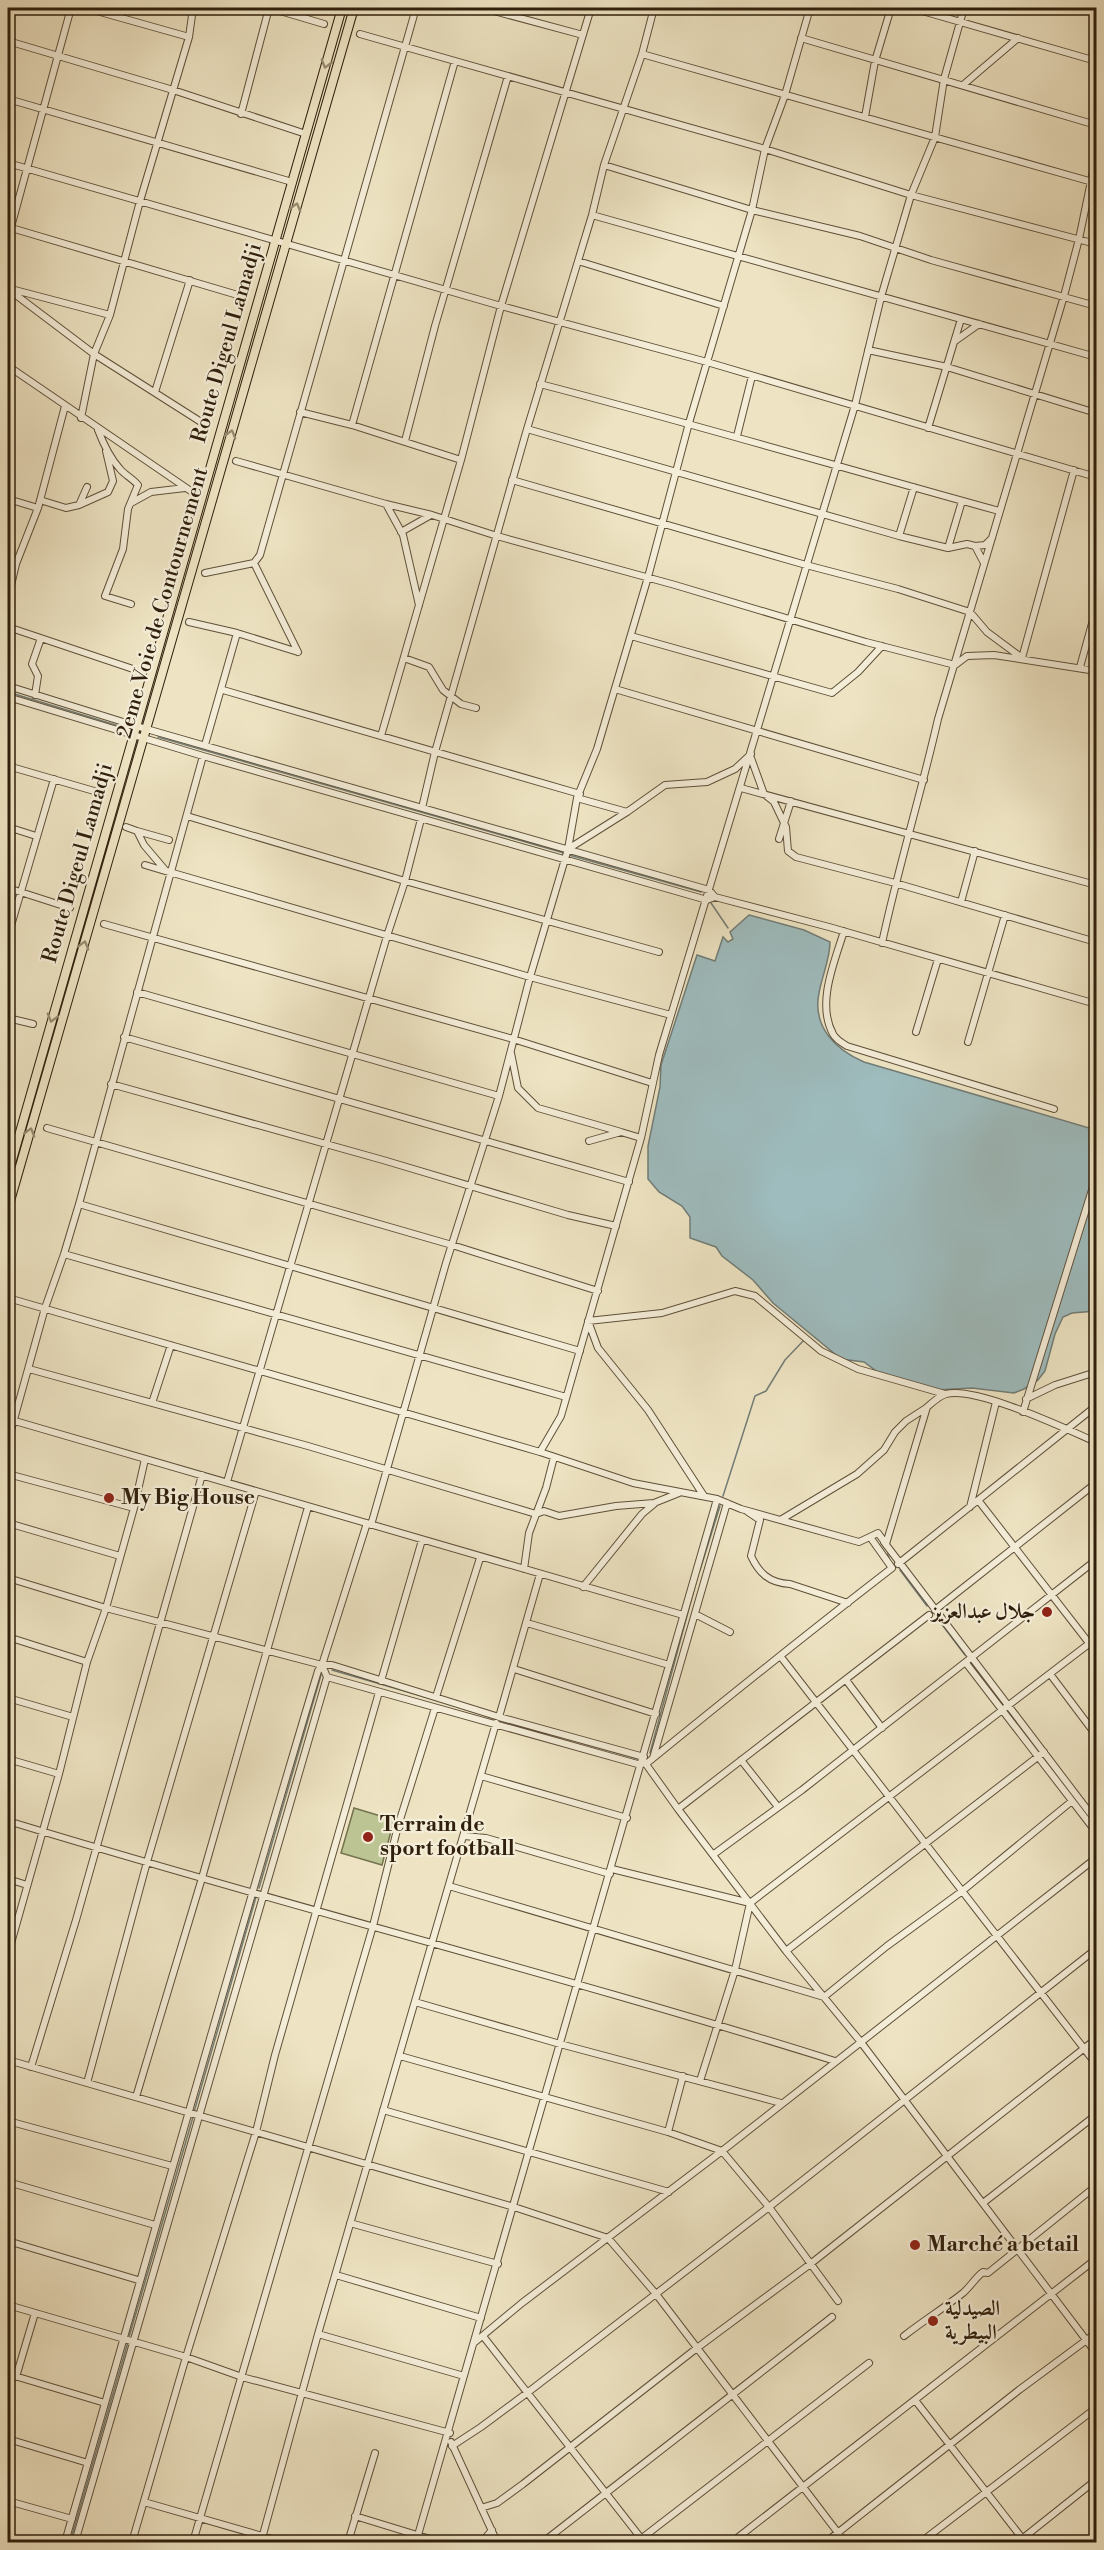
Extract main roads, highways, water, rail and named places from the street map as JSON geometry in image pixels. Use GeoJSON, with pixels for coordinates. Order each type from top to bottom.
{"type":"FeatureCollection","features":[{"type":"Feature","properties":{"kind":"main road","name":"Route Digeul Lamadji"},"geometry":{"type":"LineString","coordinates":[[8,1174],[342,8]]}},
{"type":"Feature","properties":{"kind":"main road","name":"2eme Voie de Contournement"},"geometry":{"type":"LineString","coordinates":[[8,1208],[354,8]]}},
{"type":"Feature","properties":{"kind":"water"},"geometry":{"type":"Polygon","coordinates":[[[749,915],[804,930],[830,942],[819,993],[819,1016],[828,1036],[844,1051],[864,1062],[1096,1130],[1096,1311],[1072,1313],[1063,1317],[1055,1334],[1045,1371],[1038,1380],[1024,1389],[1014,1393],[972,1388],[936,1390],[879,1373],[864,1362],[841,1359],[773,1303],[753,1280],[722,1256],[716,1247],[690,1238],[690,1217],[682,1206],[659,1192],[648,1179],[648,1146],[660,1087],[661,1065],[697,955],[715,961],[723,937],[728,942],[733,939],[730,932],[749,915]]]}},
{"type":"Feature","properties":{"kind":"waterway"},"geometry":{"type":"LineString","coordinates":[[8,692],[122,727]]}},
{"type":"Feature","properties":{"kind":"waterway"},"geometry":{"type":"LineString","coordinates":[[158,737],[564,853]]}},
{"type":"Feature","properties":{"kind":"waterway"},"geometry":{"type":"LineString","coordinates":[[569,855],[701,892]]}},
{"type":"Feature","properties":{"kind":"waterway"},"geometry":{"type":"LineString","coordinates":[[711,903],[728,928]]}},
{"type":"Feature","properties":{"kind":"waterway"},"geometry":{"type":"LineString","coordinates":[[723,1496],[755,1396],[766,1391],[785,1360],[805,1339]]}},
{"type":"Feature","properties":{"kind":"waterway"},"geometry":{"type":"LineString","coordinates":[[700,1570],[720,1506]]}},
{"type":"Feature","properties":{"kind":"waterway"},"geometry":{"type":"LineString","coordinates":[[900,1570],[927,1606]]}},
{"type":"Feature","properties":{"kind":"waterway"},"geometry":{"type":"LineString","coordinates":[[650,1753],[698,1575]]}},
{"type":"Feature","properties":{"kind":"waterway"},"geometry":{"type":"LineString","coordinates":[[937,1618],[965,1655]]}},
{"type":"Feature","properties":{"kind":"waterway"},"geometry":{"type":"LineString","coordinates":[[975,1667],[989,1685]]}},
{"type":"Feature","properties":{"kind":"waterway"},"geometry":{"type":"LineString","coordinates":[[332,1670],[439,1701]]}},
{"type":"Feature","properties":{"kind":"waterway"},"geometry":{"type":"LineString","coordinates":[[259,1888],[321,1675]]}},
{"type":"Feature","properties":{"kind":"waterway"},"geometry":{"type":"LineString","coordinates":[[1011,1714],[1018,1723]]}},
{"type":"Feature","properties":{"kind":"waterway"},"geometry":{"type":"LineString","coordinates":[[582,1743],[638,1759]]}},
{"type":"Feature","properties":{"kind":"waterway"},"geometry":{"type":"LineString","coordinates":[[194,2112],[256,1897]]}},
{"type":"Feature","properties":{"kind":"waterway"},"geometry":{"type":"LineString","coordinates":[[129,2337],[193,2117]]}},
{"type":"Feature","properties":{"kind":"waterway"},"geometry":{"type":"LineString","coordinates":[[70,2542],[128,2342]]}},
{"type":"Feature","properties":{"kind":"place","name":"My Big House"},"geometry":{"type":"Point","coordinates":[109,1498]}},
{"type":"Feature","properties":{"kind":"place","name":"جلال عبدالعزيز"},"geometry":{"type":"Point","coordinates":[1047,1612]}},
{"type":"Feature","properties":{"kind":"place","name":"Terrain de sport football"},"geometry":{"type":"Point","coordinates":[368,1837]}},
{"type":"Feature","properties":{"kind":"place","name":"Marché a betail"},"geometry":{"type":"Point","coordinates":[915,2245]}},
{"type":"Feature","properties":{"kind":"place","name":"الصيدلية البيطرية"},"geometry":{"type":"Point","coordinates":[933,2321]}}]}
